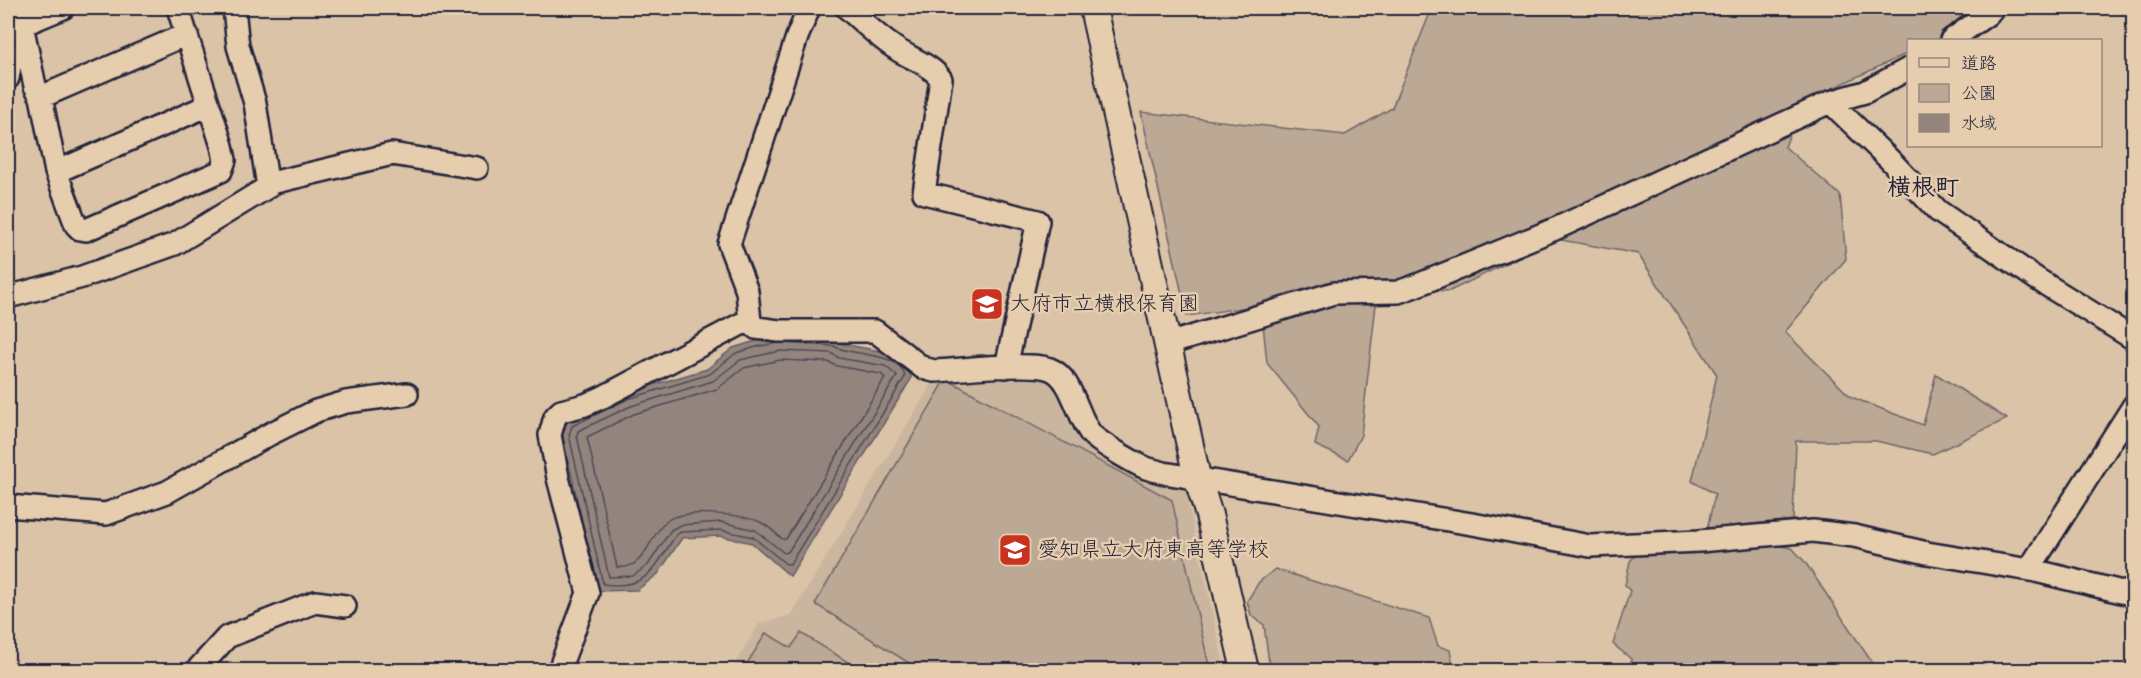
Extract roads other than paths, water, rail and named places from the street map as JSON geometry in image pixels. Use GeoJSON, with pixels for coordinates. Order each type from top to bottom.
{"type":"FeatureCollection","features":[{"type":"Feature","properties":{"kind":"street"},"geometry":{"type":"LineString","coordinates":[[63,8],[17,16],[35,86],[41,97],[56,172],[76,225],[86,230],[220,171],[225,160],[178,8]]}},
{"type":"Feature","properties":{"kind":"street"},"geometry":{"type":"LineString","coordinates":[[8,297],[82,277],[175,244],[268,187],[255,103],[238,46],[234,8]]}},
{"type":"Feature","properties":{"kind":"street"},"geometry":{"type":"LineString","coordinates":[[809,8],[797,37],[729,240],[747,291],[750,322],[756,328],[779,331],[875,331],[923,368],[934,371],[1042,366],[1051,369],[1059,374],[1065,383],[1087,427],[1094,436],[1145,467],[1164,473],[1590,546],[1699,541],[1813,531],[1854,536],[1927,553],[2037,571],[2133,595]]}},
{"type":"Feature","properties":{"kind":"street"},"geometry":{"type":"LineString","coordinates":[[847,8],[873,32],[899,51],[936,72],[941,79],[924,193],[1038,221],[1006,367]]}},
{"type":"Feature","properties":{"kind":"street"},"geometry":{"type":"LineString","coordinates":[[1093,8],[1197,477],[1209,515],[1245,670]]}},
{"type":"Feature","properties":{"kind":"street"},"geometry":{"type":"LineString","coordinates":[[1952,39],[1993,8]]}},
{"type":"Feature","properties":{"kind":"street"},"geometry":{"type":"LineString","coordinates":[[41,97],[186,34]]}},
{"type":"Feature","properties":{"kind":"street"},"geometry":{"type":"LineString","coordinates":[[8,52],[10,66],[8,78]]}},
{"type":"Feature","properties":{"kind":"street"},"geometry":{"type":"LineString","coordinates":[[1168,344],[1334,293],[1398,292],[1415,286],[1555,229],[1830,102],[1865,92],[1907,70]]}},
{"type":"Feature","properties":{"kind":"street"},"geometry":{"type":"LineString","coordinates":[[1830,102],[1891,161],[1938,211],[2037,279],[2133,339]]}},
{"type":"Feature","properties":{"kind":"street"},"geometry":{"type":"LineString","coordinates":[[56,172],[209,105]]}},
{"type":"Feature","properties":{"kind":"street"},"geometry":{"type":"LineString","coordinates":[[267,184],[392,154],[477,168]]}},
{"type":"Feature","properties":{"kind":"street"},"geometry":{"type":"LineString","coordinates":[[559,670],[588,593],[554,457],[550,435],[555,417],[561,411],[585,405],[603,397],[741,324],[750,322]]}},
{"type":"Feature","properties":{"kind":"street"},"geometry":{"type":"LineString","coordinates":[[8,506],[106,514],[167,492],[316,411],[346,402],[407,394]]}},
{"type":"Feature","properties":{"kind":"street"},"geometry":{"type":"LineString","coordinates":[[2037,571],[2032,563],[2133,405]]}},
{"type":"Feature","properties":{"kind":"street"},"geometry":{"type":"LineString","coordinates":[[197,670],[228,637],[315,602],[345,606]]}},
{"type":"Feature","properties":{"kind":"water"},"geometry":{"type":"Polygon","coordinates":[[[779,337],[837,340],[842,344],[891,353],[910,369],[911,379],[790,576],[752,543],[720,536],[682,538],[658,574],[637,590],[598,591],[562,433],[568,421],[626,393],[707,369],[733,348],[779,337]]]}},
{"type":"Feature","properties":{"kind":"place","name":"大府市立横根保育園"},"geometry":{"type":"Point","coordinates":[987,304]}},
{"type":"Feature","properties":{"kind":"place","name":"愛知県立大府東高等学校"},"geometry":{"type":"Point","coordinates":[1015,550]}},
{"type":"Feature","properties":{"kind":"district","name":"横根町"},"geometry":{"type":"Point","coordinates":[1923,188]}}]}
